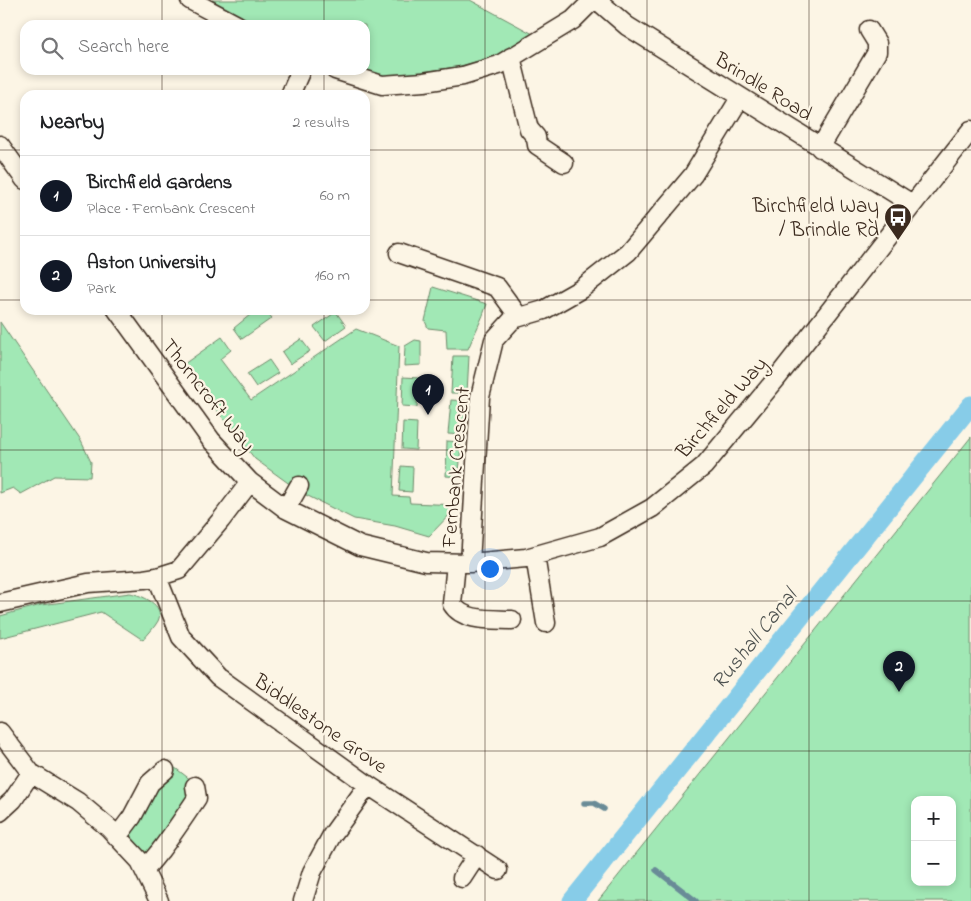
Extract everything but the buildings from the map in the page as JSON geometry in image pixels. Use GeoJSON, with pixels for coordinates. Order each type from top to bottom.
{"type":"FeatureCollection","features":[{"type":"Feature","properties":{"kind":"street"},"geometry":{"type":"LineString","coordinates":[[190,0],[228,20]]}},
{"type":"Feature","properties":{"kind":"street"},"geometry":{"type":"LineString","coordinates":[[351,75],[382,85],[424,82],[463,76],[499,66],[572,20],[592,0]]}},
{"type":"Feature","properties":{"kind":"street","name":"Brindle Road"},"geometry":{"type":"LineString","coordinates":[[597,0],[627,26],[912,204]]}},
{"type":"Feature","properties":{"kind":"street"},"geometry":{"type":"LineString","coordinates":[[820,148],[878,52],[877,43],[869,30]]}},
{"type":"Feature","properties":{"kind":"street"},"geometry":{"type":"LineString","coordinates":[[511,57],[529,129],[536,137],[537,145],[564,163]]}},
{"type":"Feature","properties":{"kind":"street"},"geometry":{"type":"LineString","coordinates":[[292,90],[299,75]]}},
{"type":"Feature","properties":{"kind":"street","name":"Fernbank Crescent"},"geometry":{"type":"LineString","coordinates":[[512,620],[476,617],[460,613],[452,604],[463,563],[480,397],[494,340],[513,319],[544,310],[581,289],[628,252],[693,175],[740,98]]}},
{"type":"Feature","properties":{"kind":"street","name":"Birchfield Way"},"geometry":{"type":"LineString","coordinates":[[250,482],[286,509],[360,546],[426,562],[463,563],[526,558],[600,537],[652,508],[704,466],[777,378],[971,130]]}},
{"type":"Feature","properties":{"kind":"street"},"geometry":{"type":"LineString","coordinates":[[0,145],[20,173]]}},
{"type":"Feature","properties":{"kind":"street"},"geometry":{"type":"LineString","coordinates":[[399,253],[497,287],[519,317]]}},
{"type":"Feature","properties":{"kind":"street","name":"Thorncroft Way"},"geometry":{"type":"LineString","coordinates":[[122,315],[211,440],[250,482]]}},
{"type":"Feature","properties":{"kind":"street"},"geometry":{"type":"LineString","coordinates":[[0,603],[88,583],[157,577],[178,570],[221,520],[250,482]]}},
{"type":"Feature","properties":{"kind":"street"},"geometry":{"type":"LineString","coordinates":[[286,509],[299,486]]}},
{"type":"Feature","properties":{"kind":"street"},"geometry":{"type":"LineString","coordinates":[[535,556],[546,623]]}},
{"type":"Feature","properties":{"kind":"street","name":"Biddlestone Grove"},"geometry":{"type":"LineString","coordinates":[[157,577],[181,637],[218,678],[368,785],[498,870]]}},
{"type":"Feature","properties":{"kind":"street"},"geometry":{"type":"LineString","coordinates":[[0,732],[31,773],[78,802],[117,836],[139,860],[159,901]]}},
{"type":"Feature","properties":{"kind":"street"},"geometry":{"type":"LineString","coordinates":[[117,836],[132,817],[150,783],[165,770]]}},
{"type":"Feature","properties":{"kind":"street"},"geometry":{"type":"LineString","coordinates":[[0,812],[13,800],[31,773]]}},
{"type":"Feature","properties":{"kind":"street"},"geometry":{"type":"LineString","coordinates":[[302,901],[312,872],[332,835],[368,785]]}},
{"type":"Feature","properties":{"kind":"street"},"geometry":{"type":"LineString","coordinates":[[144,869],[171,839],[197,798],[195,786]]}},
{"type":"Feature","properties":{"kind":"street"},"geometry":{"type":"LineString","coordinates":[[462,878],[477,855]]}},
{"type":"Feature","properties":{"kind":"green space"},"geometry":{"type":"Polygon","coordinates":[[[212,0],[470,0],[533,34],[496,56],[457,67],[383,77],[370,72],[370,20],[250,20],[212,0]]]}},
{"type":"Feature","properties":{"kind":"green space"},"geometry":{"type":"Polygon","coordinates":[[[433,287],[487,304],[468,349],[447,349],[446,330],[428,328],[425,321],[433,287]]]}},
{"type":"Feature","properties":{"kind":"green space"},"geometry":{"type":"Polygon","coordinates":[[[250,315],[269,315],[272,318],[242,339],[234,328],[250,315]]]}},
{"type":"Feature","properties":{"kind":"green space"},"geometry":{"type":"Polygon","coordinates":[[[332,315],[338,315],[346,326],[325,341],[314,327],[332,315]]]}},
{"type":"Feature","properties":{"kind":"green space"},"geometry":{"type":"Polygon","coordinates":[[[0,322],[81,441],[91,462],[90,477],[54,476],[21,494],[13,488],[0,493],[0,322]]]}},
{"type":"Feature","properties":{"kind":"green space"},"geometry":{"type":"Polygon","coordinates":[[[356,329],[399,346],[393,496],[409,497],[410,503],[459,505],[429,536],[395,526],[354,519],[302,493],[255,459],[184,364],[222,337],[231,350],[220,359],[251,400],[356,329]]]}},
{"type":"Feature","properties":{"kind":"green space"},"geometry":{"type":"Polygon","coordinates":[[[301,339],[310,351],[290,364],[282,352],[301,339]]]}},
{"type":"Feature","properties":{"kind":"green space"},"geometry":{"type":"Polygon","coordinates":[[[415,340],[421,341],[421,365],[404,366],[405,346],[415,340]]]}},
{"type":"Feature","properties":{"kind":"green space"},"geometry":{"type":"Polygon","coordinates":[[[453,356],[469,356],[467,393],[451,393],[453,356]]]}},
{"type":"Feature","properties":{"kind":"green space"},"geometry":{"type":"Polygon","coordinates":[[[269,360],[278,373],[256,387],[247,374],[269,360]]]}},
{"type":"Feature","properties":{"kind":"green space"},"geometry":{"type":"Polygon","coordinates":[[[403,377],[419,378],[417,407],[402,406],[403,377]]]}},
{"type":"Feature","properties":{"kind":"green space"},"geometry":{"type":"Polygon","coordinates":[[[451,400],[466,401],[463,435],[448,434],[451,400]]]}},
{"type":"Feature","properties":{"kind":"green space"},"geometry":{"type":"Polygon","coordinates":[[[403,422],[417,423],[416,450],[402,449],[403,422]]]}},
{"type":"Feature","properties":{"kind":"green space"},"geometry":{"type":"Polygon","coordinates":[[[971,437],[971,901],[598,901],[971,437]]]}},
{"type":"Feature","properties":{"kind":"green space"},"geometry":{"type":"Polygon","coordinates":[[[447,441],[461,442],[459,477],[446,476],[447,441]]]}},
{"type":"Feature","properties":{"kind":"green space"},"geometry":{"type":"Polygon","coordinates":[[[401,466],[413,467],[412,492],[399,491],[401,466]]]}},
{"type":"Feature","properties":{"kind":"green space"},"geometry":{"type":"Polygon","coordinates":[[[130,593],[146,599],[159,610],[158,621],[143,640],[101,612],[0,638],[0,616],[41,605],[130,593]]]}},
{"type":"Feature","properties":{"kind":"green space"},"geometry":{"type":"Polygon","coordinates":[[[174,767],[191,780],[191,793],[148,860],[128,835],[146,801],[158,787],[174,776],[174,767]]]}},
{"type":"Feature","properties":{"kind":"waterway","name":"Rushall Canal"},"geometry":{"type":"LineString","coordinates":[[572,901],[971,405]]}},
{"type":"Feature","properties":{"kind":"waterway"},"geometry":{"type":"LineString","coordinates":[[584,803],[594,803],[604,809]]}},
{"type":"Feature","properties":{"kind":"waterway"},"geometry":{"type":"LineString","coordinates":[[656,870],[696,901]]}},
{"type":"Feature","properties":{"kind":"place","name":"Birchfield Way / Brindle Rd"},"geometry":{"type":"Point","coordinates":[898,241]}},
{"type":"Feature","properties":{"kind":"place","name":"Birchfield Gardens"},"geometry":{"type":"Point","coordinates":[428,415]}},
{"type":"Feature","properties":{"kind":"place","name":"Aston University"},"geometry":{"type":"Point","coordinates":[899,692]}}]}
